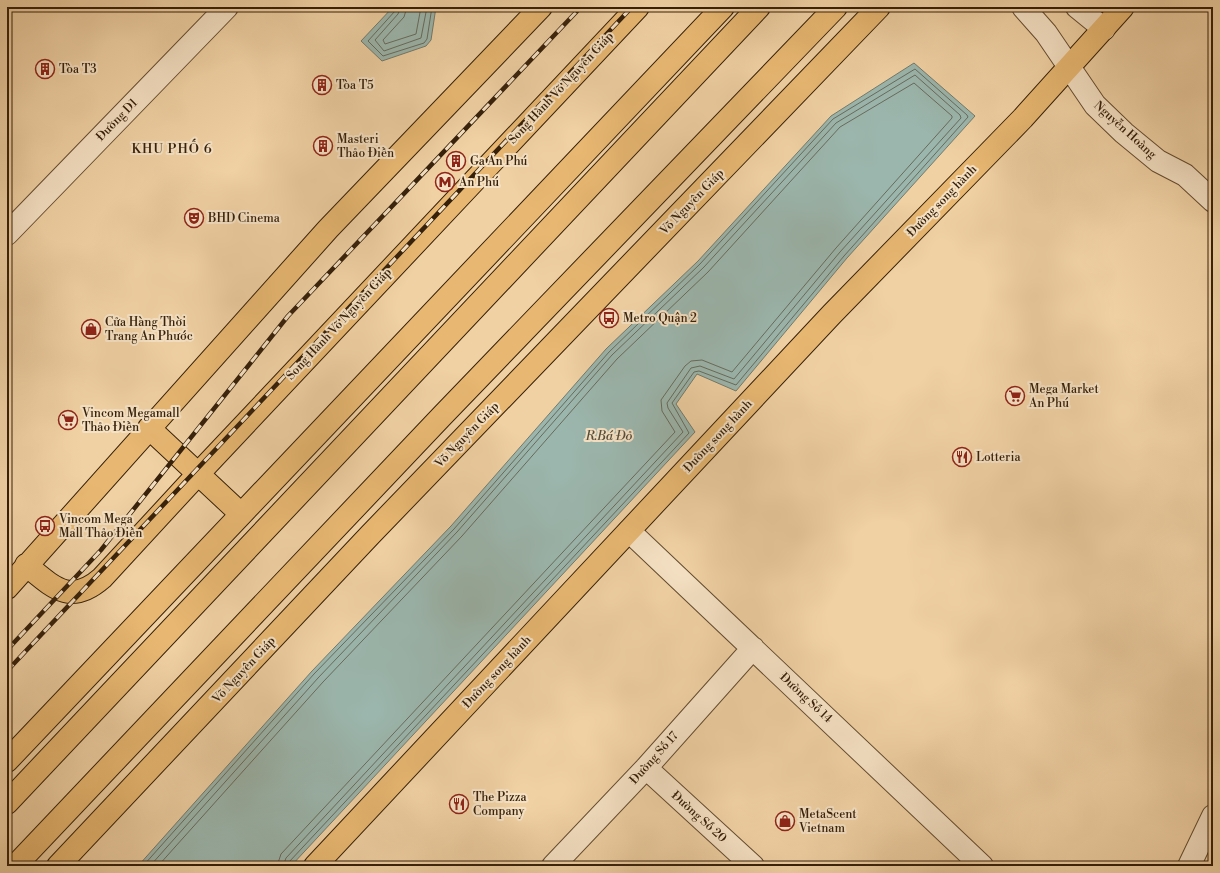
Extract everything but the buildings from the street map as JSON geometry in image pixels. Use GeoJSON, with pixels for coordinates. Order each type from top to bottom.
{"type":"FeatureCollection","features":[{"type":"Feature","properties":{"kind":"main road"},"geometry":{"type":"LineString","coordinates":[[7,588],[328,229],[541,7]]}},
{"type":"Feature","properties":{"kind":"main road","name":"Song Hành Võ Nguyên Giáp"},"geometry":{"type":"LineString","coordinates":[[26,565],[53,588],[61,591],[82,590],[94,585],[102,578],[638,7]]}},
{"type":"Feature","properties":{"kind":"main road"},"geometry":{"type":"LineString","coordinates":[[7,761],[722,7]]}},
{"type":"Feature","properties":{"kind":"main road"},"geometry":{"type":"LineString","coordinates":[[7,803],[759,7]]}},
{"type":"Feature","properties":{"kind":"main road"},"geometry":{"type":"LineString","coordinates":[[15,866],[447,412],[836,7]]}},
{"type":"Feature","properties":{"kind":"main road","name":"Võ Nguyên Giáp"},"geometry":{"type":"LineString","coordinates":[[58,866],[370,536],[880,7]]}},
{"type":"Feature","properties":{"kind":"main road","name":"Đường song hành"},"geometry":{"type":"LineString","coordinates":[[315,866],[832,314],[1023,118],[1123,7]]}},
{"type":"Feature","properties":{"kind":"main road"},"geometry":{"type":"LineString","coordinates":[[149,428],[241,514]]}},
{"type":"Feature","properties":{"kind":"street","name":"Đường D1"},"geometry":{"type":"LineString","coordinates":[[7,234],[227,7]]}},
{"type":"Feature","properties":{"kind":"street","name":"Nguyễn Hoàng"},"geometry":{"type":"LineString","coordinates":[[1023,7],[1038,22],[1095,106],[1124,133],[1158,161],[1185,175],[1213,201]]}},
{"type":"Feature","properties":{"kind":"street"},"geometry":{"type":"LineString","coordinates":[[1077,7],[1104,29]]}},
{"type":"Feature","properties":{"kind":"street","name":"Đường Số 14"},"geometry":{"type":"LineString","coordinates":[[629,531],[982,866]]}},
{"type":"Feature","properties":{"kind":"street","name":"Đường Số 17"},"geometry":{"type":"LineString","coordinates":[[553,866],[646,768],[753,648]]}},
{"type":"Feature","properties":{"kind":"street","name":"Đường Số 20"},"geometry":{"type":"LineString","coordinates":[[646,768],[753,866]]}},
{"type":"Feature","properties":{"kind":"street"},"geometry":{"type":"LineString","coordinates":[[1189,866],[1213,816]]}},
{"type":"Feature","properties":{"kind":"water"},"geometry":{"type":"Polygon","coordinates":[[[393,7],[436,7],[431,40],[426,46],[382,61],[361,41],[393,7]]]}},
{"type":"Feature","properties":{"kind":"water","name":"R.Bá Đỏ"},"geometry":{"type":"Polygon","coordinates":[[[914,63],[975,116],[847,258],[736,391],[697,374],[676,404],[695,432],[291,866],[138,866],[312,671],[451,526],[606,349],[698,261],[831,116],[914,63]]]}},
{"type":"Feature","properties":{"kind":"railway"},"geometry":{"type":"LineString","coordinates":[[7,650],[101,550],[288,316],[581,7]]}},
{"type":"Feature","properties":{"kind":"railway"},"geometry":{"type":"LineString","coordinates":[[7,671],[632,7]]}},
{"type":"Feature","properties":{"kind":"place","name":"Tòa T3"},"geometry":{"type":"Point","coordinates":[45,69]}},
{"type":"Feature","properties":{"kind":"place","name":"Tòa T5"},"geometry":{"type":"Point","coordinates":[322,85]}},
{"type":"Feature","properties":{"kind":"place","name":"Masteri Thảo Điền"},"geometry":{"type":"Point","coordinates":[323,146]}},
{"type":"Feature","properties":{"kind":"place","name":"Ga An Phú"},"geometry":{"type":"Point","coordinates":[456,161]}},
{"type":"Feature","properties":{"kind":"place","name":"An Phú"},"geometry":{"type":"Point","coordinates":[445,182]}},
{"type":"Feature","properties":{"kind":"place","name":"BHD Cinema"},"geometry":{"type":"Point","coordinates":[194,218]}},
{"type":"Feature","properties":{"kind":"place","name":"Metro Quận 2"},"geometry":{"type":"Point","coordinates":[609,318]}},
{"type":"Feature","properties":{"kind":"place","name":"Cửa Hàng Thời Trang An Phước"},"geometry":{"type":"Point","coordinates":[91,329]}},
{"type":"Feature","properties":{"kind":"place","name":"Mega Market An Phú"},"geometry":{"type":"Point","coordinates":[1015,396]}},
{"type":"Feature","properties":{"kind":"place","name":"Vincom Megamall Thảo Điền"},"geometry":{"type":"Point","coordinates":[68,420]}},
{"type":"Feature","properties":{"kind":"place","name":"Lotteria"},"geometry":{"type":"Point","coordinates":[962,457]}},
{"type":"Feature","properties":{"kind":"place","name":"Vincom Mega Mall Thảo Điền"},"geometry":{"type":"Point","coordinates":[45,526]}},
{"type":"Feature","properties":{"kind":"place","name":"The Pizza Company"},"geometry":{"type":"Point","coordinates":[459,804]}},
{"type":"Feature","properties":{"kind":"place","name":"MetaScent Vietnam"},"geometry":{"type":"Point","coordinates":[785,821]}},
{"type":"Feature","properties":{"kind":"district","name":"KHU PHỐ 6"},"geometry":{"type":"Point","coordinates":[172,149]}}]}
